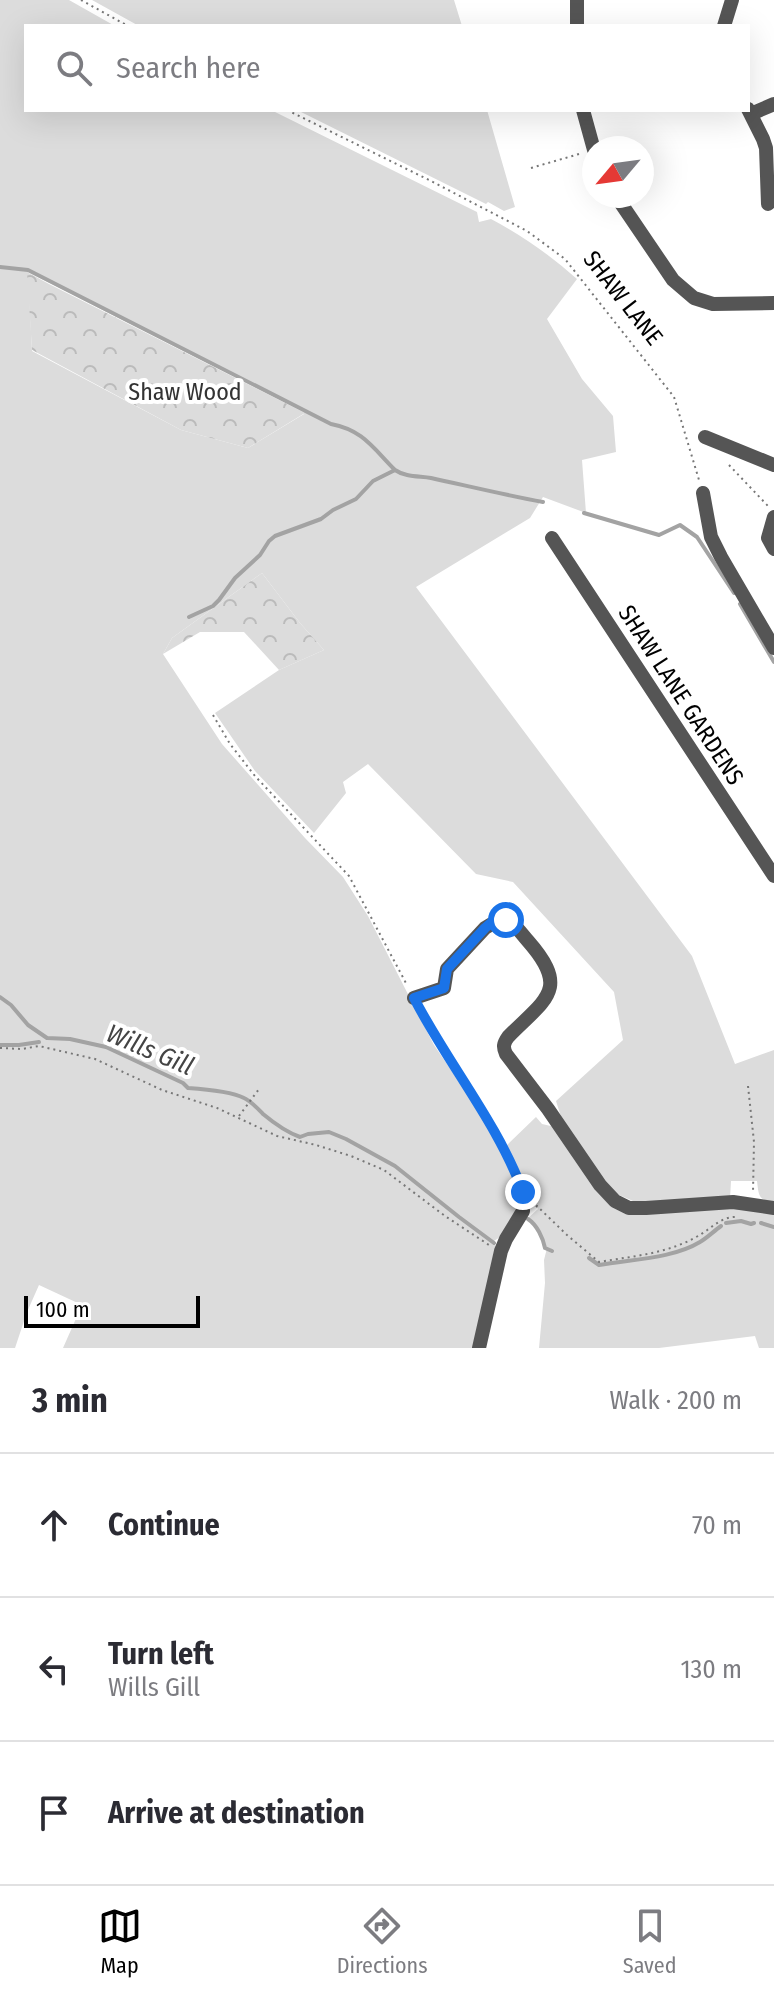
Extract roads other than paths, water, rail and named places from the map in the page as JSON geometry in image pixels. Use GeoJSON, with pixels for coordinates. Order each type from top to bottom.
{"type":"FeatureCollection","features":[{"type":"Feature","properties":{"kind":"street"},"geometry":{"type":"LineString","coordinates":[[577,0],[577,24]]}},
{"type":"Feature","properties":{"kind":"street"},"geometry":{"type":"LineString","coordinates":[[724,24],[732,0]]}},
{"type":"Feature","properties":{"kind":"street"},"geometry":{"type":"LineString","coordinates":[[750,111],[774,104]]}},
{"type":"Feature","properties":{"kind":"street"},"geometry":{"type":"LineString","coordinates":[[583,112],[587,136]]}},
{"type":"Feature","properties":{"kind":"street"},"geometry":{"type":"LineString","coordinates":[[750,112],[766,148],[766,204]]}},
{"type":"Feature","properties":{"kind":"street"},"geometry":{"type":"LineString","coordinates":[[624,208],[673,280],[694,298],[713,304],[774,303]]}},
{"type":"Feature","properties":{"kind":"street"},"geometry":{"type":"LineString","coordinates":[[705,437],[774,465]]}},
{"type":"Feature","properties":{"kind":"street"},"geometry":{"type":"LineString","coordinates":[[703,493],[711,537],[774,648]]}},
{"type":"Feature","properties":{"kind":"street"},"geometry":{"type":"LineString","coordinates":[[774,515],[768,538],[774,549]]}},
{"type":"Feature","properties":{"kind":"street","name":"SHAW LANE GARDENS"},"geometry":{"type":"LineString","coordinates":[[552,538],[774,876]]}},
{"type":"Feature","properties":{"kind":"street"},"geometry":{"type":"LineString","coordinates":[[414,998],[444,988],[447,969],[492,922],[500,919],[512,923],[543,958],[551,980],[547,998],[508,1037],[504,1049],[600,1185],[615,1201],[629,1208],[733,1202],[774,1208]]}},
{"type":"Feature","properties":{"kind":"street"},"geometry":{"type":"LineString","coordinates":[[479,1348],[501,1251],[523,1211]]}},
{"type":"Feature","properties":{"kind":"waterway"},"geometry":{"type":"LineString","coordinates":[[0,267],[28,270],[331,424],[351,431],[367,441],[395,470]]}},
{"type":"Feature","properties":{"kind":"waterway"},"geometry":{"type":"LineString","coordinates":[[189,617],[213,606],[275,536],[321,519],[356,499],[373,481],[395,470],[543,502]]}},
{"type":"Feature","properties":{"kind":"waterway"},"geometry":{"type":"LineString","coordinates":[[584,513],[659,535],[680,525],[697,537],[734,593]]}},
{"type":"Feature","properties":{"kind":"waterway"},"geometry":{"type":"LineString","coordinates":[[740,604],[774,662]]}},
{"type":"Feature","properties":{"kind":"waterway","name":"Wills Gill"},"geometry":{"type":"LineString","coordinates":[[0,997],[28,1025],[47,1038],[70,1039],[106,1047],[188,1088],[238,1096],[300,1137],[329,1132],[346,1139],[395,1166],[494,1243]]}},
{"type":"Feature","properties":{"kind":"waterway","name":"Wills Gill"},"geometry":{"type":"LineString","coordinates":[[0,1045],[39,1042]]}},
{"type":"Feature","properties":{"kind":"waterway","name":"Wills Gill"},"geometry":{"type":"LineString","coordinates":[[528,1219],[539,1232],[545,1248],[552,1251]]}},
{"type":"Feature","properties":{"kind":"waterway","name":"Wills Gill"},"geometry":{"type":"LineString","coordinates":[[726,1223],[754,1223]]}},
{"type":"Feature","properties":{"kind":"waterway","name":"Wills Gill"},"geometry":{"type":"LineString","coordinates":[[761,1223],[774,1227]]}},
{"type":"Feature","properties":{"kind":"waterway","name":"Wills Gill"},"geometry":{"type":"LineString","coordinates":[[589,1258],[599,1265],[677,1252],[700,1242],[721,1226]]}},
{"type":"Feature","properties":{"kind":"park label","name":"Shaw Wood"},"geometry":{"type":"Point","coordinates":[185,392]}}]}
